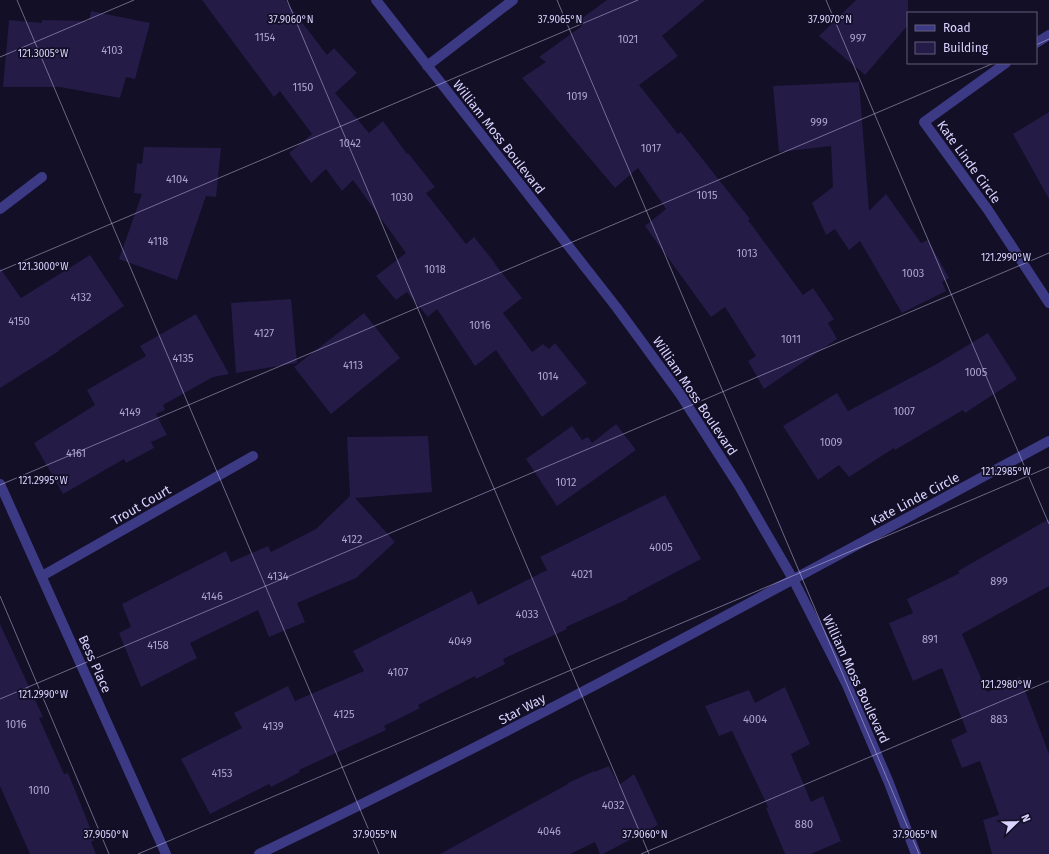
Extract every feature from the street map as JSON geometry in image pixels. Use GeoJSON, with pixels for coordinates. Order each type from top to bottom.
{"type":"FeatureCollection","features":[{"type":"Feature","properties":{"kind":"street","name":"William Moss Boulevard"},"geometry":{"type":"LineString","coordinates":[[376,0],[617,308],[680,394],[740,486],[793,579],[847,685],[889,782],[916,854]]}},
{"type":"Feature","properties":{"kind":"street"},"geometry":{"type":"LineString","coordinates":[[427,66],[513,0]]}},
{"type":"Feature","properties":{"kind":"street"},"geometry":{"type":"LineString","coordinates":[[1037,42],[1049,35]]}},
{"type":"Feature","properties":{"kind":"street","name":"Kate Linde Circle"},"geometry":{"type":"LineString","coordinates":[[1005,64],[924,122],[988,210],[1049,303]]}},
{"type":"Feature","properties":{"kind":"street"},"geometry":{"type":"LineString","coordinates":[[0,209],[42,177]]}},
{"type":"Feature","properties":{"kind":"street","name":"Kate Linde Circle"},"geometry":{"type":"LineString","coordinates":[[793,579],[1049,441]]}},
{"type":"Feature","properties":{"kind":"street","name":"Trout Court"},"geometry":{"type":"LineString","coordinates":[[42,576],[253,456]]}},
{"type":"Feature","properties":{"kind":"street","name":"Bess Place"},"geometry":{"type":"LineString","coordinates":[[0,484],[166,854]]}},
{"type":"Feature","properties":{"kind":"street","name":"Star Way"},"geometry":{"type":"LineString","coordinates":[[259,854],[464,754],[793,579]]}},
{"type":"Feature","properties":{"kind":"building"},"geometry":{"type":"Polygon","coordinates":[[[202,0],[285,0],[327,55],[334,48],[357,73],[335,93],[369,133],[383,121],[407,154],[408,153],[435,187],[426,193],[466,244],[474,237],[522,298],[503,313],[532,352],[543,344],[549,349],[555,343],[587,383],[542,417],[496,350],[475,366],[437,309],[428,317],[407,292],[396,300],[376,276],[406,253],[353,180],[342,191],[326,169],[311,183],[289,153],[312,134],[280,91],[274,97],[202,0]]]}},
{"type":"Feature","properties":{"kind":"building"},"geometry":{"type":"Polygon","coordinates":[[[607,0],[705,0],[662,36],[678,56],[639,85],[678,134],[681,132],[750,219],[748,220],[803,295],[813,288],[834,319],[828,323],[837,339],[764,389],[748,361],[756,356],[725,307],[711,317],[645,226],[666,209],[638,168],[615,188],[522,78],[546,62],[539,57],[582,26],[578,21],[607,0]]]}},
{"type":"Feature","properties":{"kind":"building"},"geometry":{"type":"Polygon","coordinates":[[[856,0],[908,0],[907,26],[865,75],[819,36],[856,0]]]}},
{"type":"Feature","properties":{"kind":"building"},"geometry":{"type":"Polygon","coordinates":[[[91,11],[150,23],[135,79],[126,77],[120,98],[60,87],[3,87],[9,20],[42,23],[42,20],[89,21],[91,11]]]}},
{"type":"Feature","properties":{"kind":"building"},"geometry":{"type":"Polygon","coordinates":[[[859,82],[869,211],[886,194],[921,243],[928,240],[949,278],[942,282],[946,291],[902,313],[860,241],[849,250],[835,229],[826,235],[812,203],[833,187],[831,146],[779,152],[773,86],[859,82]]]}},
{"type":"Feature","properties":{"kind":"building"},"geometry":{"type":"Polygon","coordinates":[[[1049,112],[1049,199],[1013,134],[1049,112]]]}},
{"type":"Feature","properties":{"kind":"building"},"geometry":{"type":"Polygon","coordinates":[[[144,147],[221,148],[216,197],[206,196],[177,280],[119,259],[142,194],[134,193],[137,163],[142,164],[144,147]]]}},
{"type":"Feature","properties":{"kind":"building"},"geometry":{"type":"Polygon","coordinates":[[[90,255],[124,306],[59,351],[0,388],[0,268],[21,298],[90,255]]]}},
{"type":"Feature","properties":{"kind":"building"},"geometry":{"type":"Polygon","coordinates":[[[291,299],[297,363],[236,373],[231,303],[291,299]]]}},
{"type":"Feature","properties":{"kind":"building"},"geometry":{"type":"Polygon","coordinates":[[[364,313],[400,358],[331,414],[294,367],[364,313]]]}},
{"type":"Feature","properties":{"kind":"building"},"geometry":{"type":"Polygon","coordinates":[[[196,314],[229,374],[213,377],[163,405],[165,410],[156,414],[167,435],[151,442],[154,448],[126,463],[124,459],[63,494],[34,443],[95,405],[87,390],[146,356],[140,346],[196,314]]]}},
{"type":"Feature","properties":{"kind":"building"},"geometry":{"type":"Polygon","coordinates":[[[988,333],[1017,379],[965,413],[963,410],[895,450],[894,448],[849,477],[839,465],[818,480],[783,426],[837,393],[848,411],[935,365],[988,333]]]}},
{"type":"Feature","properties":{"kind":"building"},"geometry":{"type":"Polygon","coordinates":[[[616,424],[636,450],[557,506],[526,459],[572,426],[582,440],[588,437],[592,443],[616,424]]]}},
{"type":"Feature","properties":{"kind":"building"},"geometry":{"type":"Polygon","coordinates":[[[428,436],[432,492],[355,498],[395,542],[356,578],[297,603],[305,622],[269,637],[258,610],[190,643],[197,658],[141,687],[119,633],[131,627],[122,604],[226,551],[231,562],[268,546],[271,552],[316,529],[350,496],[347,437],[428,436]]]}},
{"type":"Feature","properties":{"kind":"building"},"geometry":{"type":"Polygon","coordinates":[[[665,495],[701,559],[627,598],[628,599],[566,627],[567,629],[503,659],[505,664],[476,679],[475,676],[418,705],[420,708],[384,726],[386,730],[299,770],[300,772],[271,787],[269,784],[210,814],[181,759],[242,728],[234,713],[288,686],[295,701],[364,671],[353,651],[472,591],[478,605],[547,570],[540,557],[665,495]]]}},
{"type":"Feature","properties":{"kind":"building"},"geometry":{"type":"Polygon","coordinates":[[[1049,519],[1049,586],[962,634],[987,692],[1020,677],[1049,754],[1049,854],[992,854],[983,820],[999,815],[980,761],[962,768],[951,740],[967,732],[942,668],[913,681],[889,623],[913,613],[907,599],[960,573],[958,571],[1049,519]]]}},
{"type":"Feature","properties":{"kind":"building"},"geometry":{"type":"Polygon","coordinates":[[[0,624],[43,717],[39,718],[64,774],[68,773],[95,840],[91,842],[96,854],[30,854],[0,786],[0,624]]]}},
{"type":"Feature","properties":{"kind":"building"},"geometry":{"type":"Polygon","coordinates":[[[785,687],[810,744],[791,754],[811,802],[823,796],[841,841],[811,854],[785,854],[766,808],[768,807],[732,731],[719,736],[705,706],[749,690],[755,703],[785,687]]]}},
{"type":"Feature","properties":{"kind":"building"},"geometry":{"type":"Polygon","coordinates":[[[609,766],[619,785],[634,774],[658,825],[603,854],[600,854],[595,842],[570,854],[440,854],[568,783],[609,766]]]}}]}
